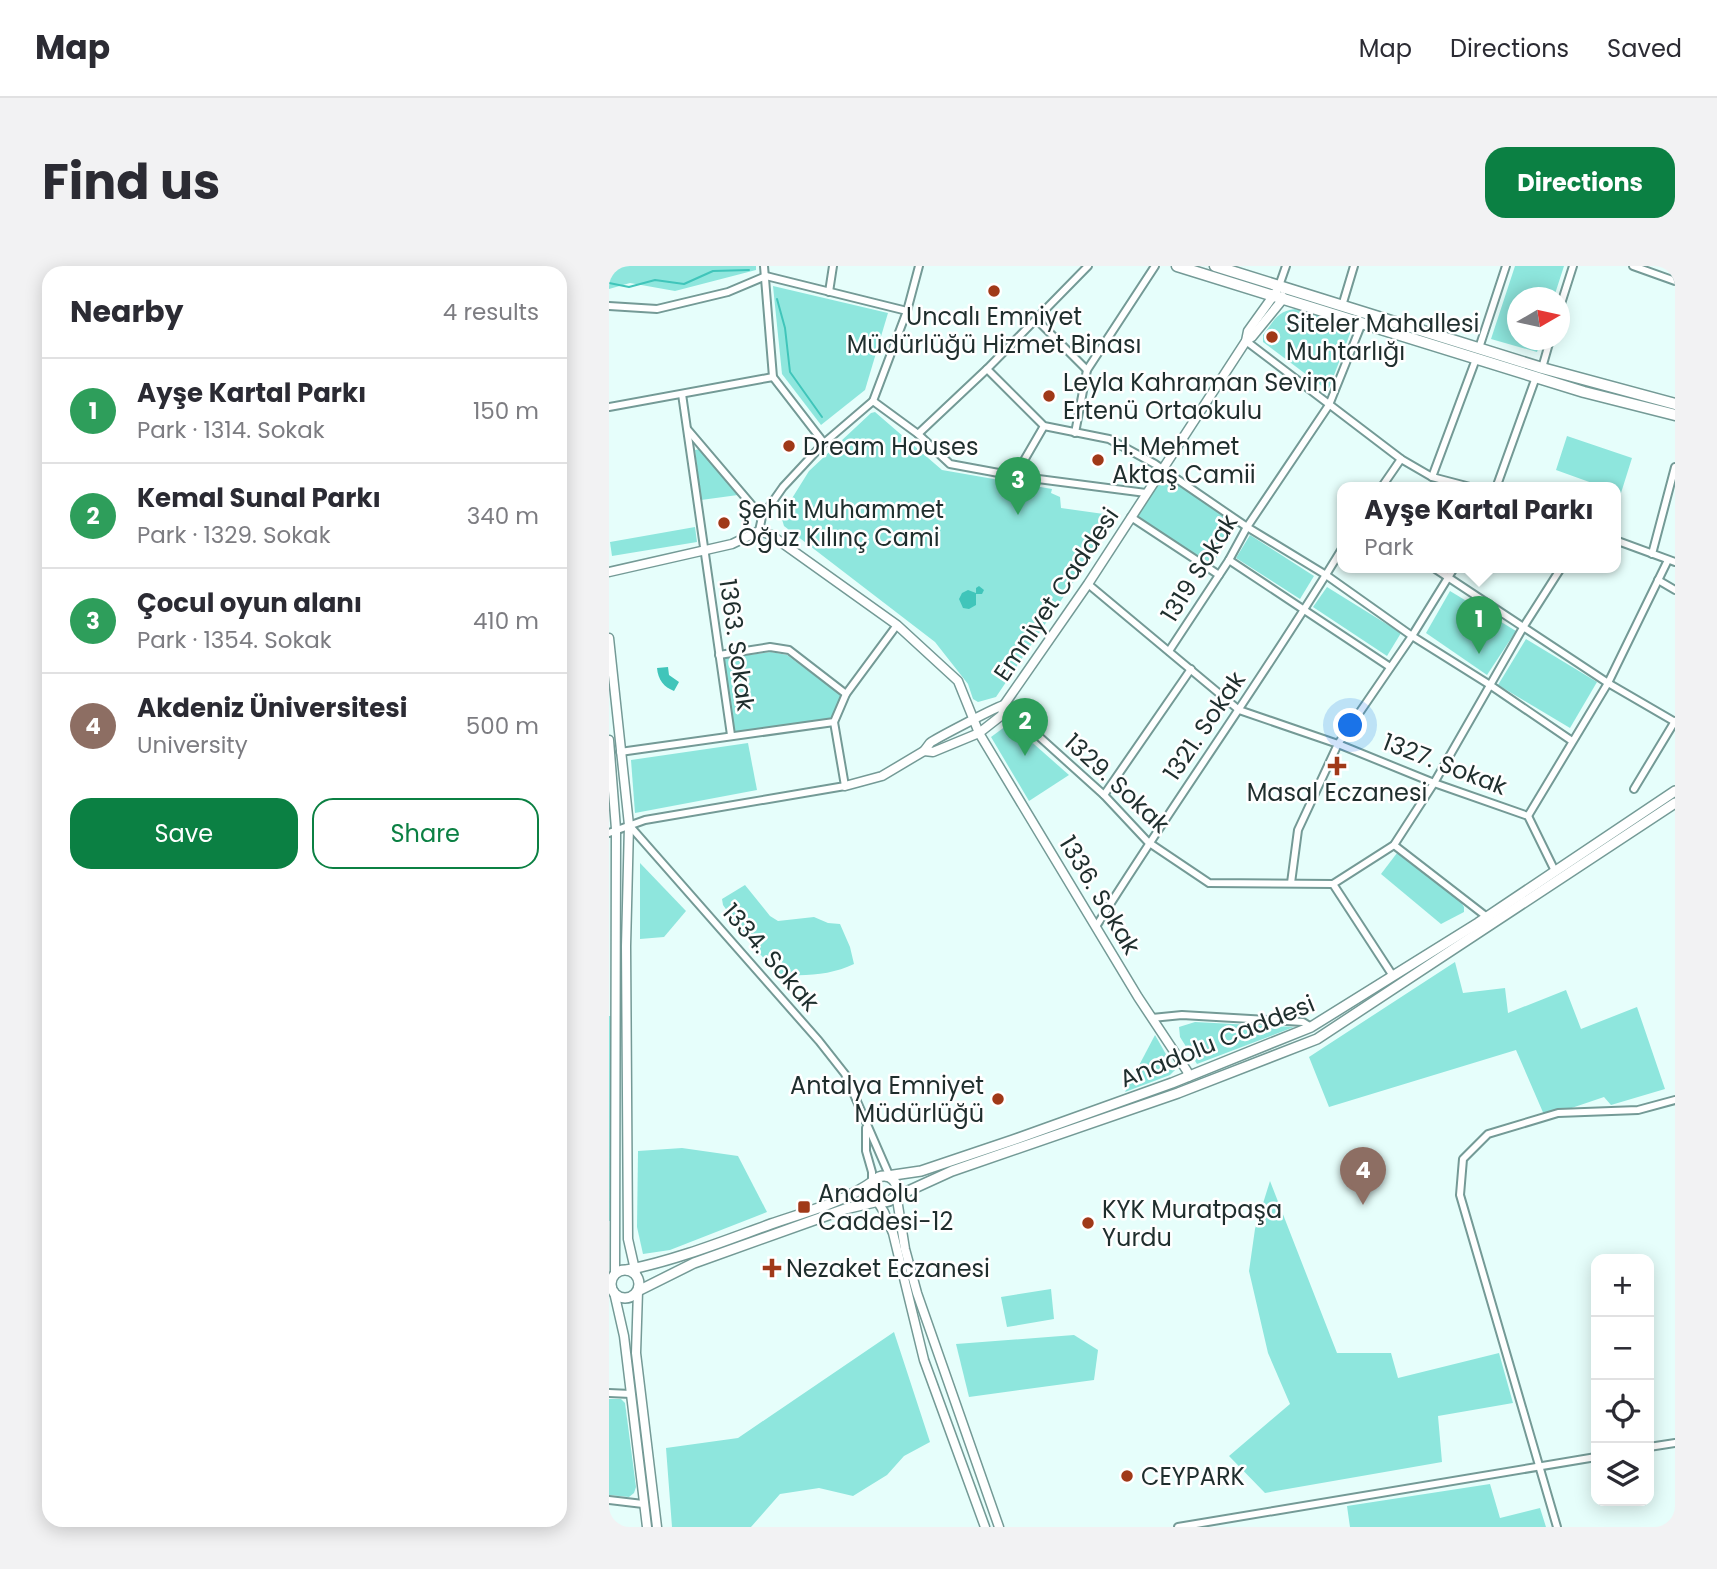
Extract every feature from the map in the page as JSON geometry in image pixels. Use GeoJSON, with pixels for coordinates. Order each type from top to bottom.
{"type":"FeatureCollection","features":[{"type":"Feature","properties":{"kind":"main road"},"geometry":{"type":"LineString","coordinates":[[1177,266],[1278,294],[1362,323],[1477,354],[1675,415]]}},
{"type":"Feature","properties":{"kind":"main road"},"geometry":{"type":"LineString","coordinates":[[1215,266],[1278,294],[1342,306],[1477,354]]}},
{"type":"Feature","properties":{"kind":"main road"},"geometry":{"type":"LineString","coordinates":[[1539,373],[1675,404]]}},
{"type":"Feature","properties":{"kind":"main road","name":"Anadolu Caddesi"},"geometry":{"type":"LineString","coordinates":[[889,1177],[921,1171],[1188,1077],[1311,1027],[1486,917],[1675,791]]}},
{"type":"Feature","properties":{"kind":"main road","name":"Anadolu Caddesi"},"geometry":{"type":"LineString","coordinates":[[896,1195],[952,1171],[1192,1087],[1317,1039],[1675,803]]}},
{"type":"Feature","properties":{"kind":"main road"},"geometry":{"type":"LineString","coordinates":[[889,1177],[896,1185],[896,1195],[888,1202],[878,1201],[845,1209],[694,1263],[638,1291],[616,1297],[611,1283],[612,1277],[677,1258],[816,1209],[873,1182],[889,1177]]}},
{"type":"Feature","properties":{"kind":"main road"},"geometry":{"type":"LineString","coordinates":[[873,1182],[871,1192],[878,1201]]}},
{"type":"Feature","properties":{"kind":"main road"},"geometry":{"type":"LineString","coordinates":[[632,1271],[640,1282],[638,1291]]}},
{"type":"Feature","properties":{"kind":"street"},"geometry":{"type":"LineString","coordinates":[[764,266],[773,377],[824,443]]}},
{"type":"Feature","properties":{"kind":"street"},"geometry":{"type":"LineString","coordinates":[[829,292],[833,266]]}},
{"type":"Feature","properties":{"kind":"street"},"geometry":{"type":"LineString","coordinates":[[609,572],[732,544],[759,531],[762,517],[783,487],[824,443],[873,401],[907,311],[919,266]]}},
{"type":"Feature","properties":{"kind":"street"},"geometry":{"type":"LineString","coordinates":[[918,433],[1037,320],[1088,266]]}},
{"type":"Feature","properties":{"kind":"street"},"geometry":{"type":"LineString","coordinates":[[1075,433],[1087,370],[1155,266]]}},
{"type":"Feature","properties":{"kind":"street"},"geometry":{"type":"LineString","coordinates":[[1278,294],[1286,266]]}},
{"type":"Feature","properties":{"kind":"street"},"geometry":{"type":"LineString","coordinates":[[1342,306],[1354,266]]}},
{"type":"Feature","properties":{"kind":"street"},"geometry":{"type":"LineString","coordinates":[[1432,477],[1506,266]]}},
{"type":"Feature","properties":{"kind":"street"},"geometry":{"type":"LineString","coordinates":[[1566,287],[1573,266]]}},
{"type":"Feature","properties":{"kind":"street"},"geometry":{"type":"LineString","coordinates":[[1633,266],[1675,281]]}},
{"type":"Feature","properties":{"kind":"street"},"geometry":{"type":"LineString","coordinates":[[609,306],[657,309],[728,292],[765,276],[907,311]]}},
{"type":"Feature","properties":{"kind":"street","name":"Emniyet Caddesi"},"geometry":{"type":"LineString","coordinates":[[612,831],[645,820],[845,786],[882,776],[924,751],[933,752],[979,733],[1002,715],[1004,705],[1088,584],[1246,341],[1248,331],[1278,294]]}},
{"type":"Feature","properties":{"kind":"street"},"geometry":{"type":"LineString","coordinates":[[1037,320],[1087,370]]}},
{"type":"Feature","properties":{"kind":"street","name":"1319 Sokak"},"geometry":{"type":"LineString","coordinates":[[1169,651],[1229,560],[1247,527],[1329,405],[1362,323]]}},
{"type":"Feature","properties":{"kind":"street"},"geometry":{"type":"LineString","coordinates":[[1246,341],[1401,459],[1432,477],[1451,482]]}},
{"type":"Feature","properties":{"kind":"street"},"geometry":{"type":"LineString","coordinates":[[1498,482],[1547,350]]}},
{"type":"Feature","properties":{"kind":"street"},"geometry":{"type":"LineString","coordinates":[[987,369],[1044,426],[1109,439],[1163,469],[1572,741]]}},
{"type":"Feature","properties":{"kind":"street"},"geometry":{"type":"LineString","coordinates":[[609,407],[773,377]]}},
{"type":"Feature","properties":{"kind":"street","name":"1363. Sokak"},"geometry":{"type":"LineString","coordinates":[[682,394],[731,735]]}},
{"type":"Feature","properties":{"kind":"street"},"geometry":{"type":"LineString","coordinates":[[873,401],[918,433],[950,464],[1015,476],[1146,493]]}},
{"type":"Feature","properties":{"kind":"street"},"geometry":{"type":"LineString","coordinates":[[1015,476],[1044,426]]}},
{"type":"Feature","properties":{"kind":"street"},"geometry":{"type":"LineString","coordinates":[[686,429],[762,517]]}},
{"type":"Feature","properties":{"kind":"street"},"geometry":{"type":"LineString","coordinates":[[1385,482],[1401,459]]}},
{"type":"Feature","properties":{"kind":"street"},"geometry":{"type":"LineString","coordinates":[[1652,554],[1675,467]]}},
{"type":"Feature","properties":{"kind":"street"},"geometry":{"type":"LineString","coordinates":[[1131,517],[1219,575]]}},
{"type":"Feature","properties":{"kind":"street","name":"1336. Sokak"},"geometry":{"type":"LineString","coordinates":[[759,531],[771,535],[897,625],[958,681],[979,733],[1187,1071],[1188,1077]]}},
{"type":"Feature","properties":{"kind":"street"},"geometry":{"type":"LineString","coordinates":[[1528,816],[1608,683],[1658,580],[1671,561],[1621,542]]}},
{"type":"Feature","properties":{"kind":"street","name":"1321. Sokak"},"geometry":{"type":"LineString","coordinates":[[1097,925],[1148,842],[1239,710],[1337,556]]}},
{"type":"Feature","properties":{"kind":"street"},"geometry":{"type":"LineString","coordinates":[[1229,560],[1390,667]]}},
{"type":"Feature","properties":{"kind":"street"},"geometry":{"type":"LineString","coordinates":[[1440,573],[1608,683],[1675,722],[1634,789]]}},
{"type":"Feature","properties":{"kind":"street"},"geometry":{"type":"LineString","coordinates":[[1291,883],[1298,830],[1338,744],[1451,573]]}},
{"type":"Feature","properties":{"kind":"street"},"geometry":{"type":"LineString","coordinates":[[1393,976],[1333,884],[1394,845],[1434,783],[1524,626],[1558,573]]}},
{"type":"Feature","properties":{"kind":"street"},"geometry":{"type":"LineString","coordinates":[[1658,580],[1675,590]]}},
{"type":"Feature","properties":{"kind":"street","name":"1327. Sokak"},"geometry":{"type":"LineString","coordinates":[[1088,584],[1239,710],[1338,744],[1434,783],[1528,816],[1555,871]]}},
{"type":"Feature","properties":{"kind":"street"},"geometry":{"type":"LineString","coordinates":[[845,786],[834,722],[845,694],[897,625]]}},
{"type":"Feature","properties":{"kind":"street"},"geometry":{"type":"LineString","coordinates":[[609,638],[629,825],[626,946],[628,1239],[632,1271]]}},
{"type":"Feature","properties":{"kind":"street"},"geometry":{"type":"LineString","coordinates":[[719,655],[770,648],[789,650],[845,694]]}},
{"type":"Feature","properties":{"kind":"street"},"geometry":{"type":"LineString","coordinates":[[1104,795],[1191,669]]}},
{"type":"Feature","properties":{"kind":"street"},"geometry":{"type":"LineString","coordinates":[[968,704],[991,710]]}},
{"type":"Feature","properties":{"kind":"street"},"geometry":{"type":"LineString","coordinates":[[924,751],[930,743],[1004,705]]}},
{"type":"Feature","properties":{"kind":"street","name":"1329. Sokak"},"geometry":{"type":"LineString","coordinates":[[1004,705],[1104,795],[1148,842],[1209,883],[1333,884]]}},
{"type":"Feature","properties":{"kind":"street"},"geometry":{"type":"LineString","coordinates":[[621,752],[834,722]]}},
{"type":"Feature","properties":{"kind":"street"},"geometry":{"type":"LineString","coordinates":[[609,740],[612,831],[612,1277]]}},
{"type":"Feature","properties":{"kind":"street","name":"1334. Sokak"},"geometry":{"type":"LineString","coordinates":[[629,825],[845,1074],[889,1177]]}},
{"type":"Feature","properties":{"kind":"street"},"geometry":{"type":"LineString","coordinates":[[1394,845],[1486,917]]}},
{"type":"Feature","properties":{"kind":"street"},"geometry":{"type":"LineString","coordinates":[[1152,1018],[1182,1015],[1303,1022],[1311,1027]]}},
{"type":"Feature","properties":{"kind":"street"},"geometry":{"type":"LineString","coordinates":[[1188,1077],[1192,1087]]}},
{"type":"Feature","properties":{"kind":"street"},"geometry":{"type":"LineString","coordinates":[[1557,1527],[1460,1195],[1463,1159],[1489,1134],[1558,1113],[1638,1110],[1675,1100]]}},
{"type":"Feature","properties":{"kind":"street","name":"1334. Sokak"},"geometry":{"type":"LineString","coordinates":[[866,1126],[866,1151],[873,1182]]}},
{"type":"Feature","properties":{"kind":"street"},"geometry":{"type":"LineString","coordinates":[[896,1195],[905,1249],[917,1293],[999,1527]]}},
{"type":"Feature","properties":{"kind":"street"},"geometry":{"type":"LineString","coordinates":[[878,1201],[893,1233],[924,1360],[985,1527]]}},
{"type":"Feature","properties":{"kind":"street"},"geometry":{"type":"LineString","coordinates":[[638,1291],[636,1353],[657,1527]]}},
{"type":"Feature","properties":{"kind":"street"},"geometry":{"type":"LineString","coordinates":[[616,1297],[624,1336],[647,1527]]}},
{"type":"Feature","properties":{"kind":"street"},"geometry":{"type":"LineString","coordinates":[[609,1393],[631,1394]]}},
{"type":"Feature","properties":{"kind":"street"},"geometry":{"type":"LineString","coordinates":[[1654,1446],[1675,1443]]}},
{"type":"Feature","properties":{"kind":"street"},"geometry":{"type":"LineString","coordinates":[[1178,1527],[1591,1458]]}},
{"type":"Feature","properties":{"kind":"street"},"geometry":{"type":"LineString","coordinates":[[609,1500],[643,1504]]}},
{"type":"Feature","properties":{"kind":"shaded area"},"geometry":{"type":"Polygon","coordinates":[[[609,266],[756,266],[756,270],[675,291],[630,283],[609,289],[609,266]]]}},
{"type":"Feature","properties":{"kind":"shaded area"},"geometry":{"type":"Polygon","coordinates":[[[1515,266],[1564,266],[1557,287],[1508,287],[1515,266]]]}},
{"type":"Feature","properties":{"kind":"shaded area"},"geometry":{"type":"Polygon","coordinates":[[[773,286],[888,313],[865,390],[821,425],[782,374],[773,286]]]}},
{"type":"Feature","properties":{"kind":"shaded area"},"geometry":{"type":"Polygon","coordinates":[[[1507,290],[1507,344],[1491,339],[1507,290]]]}},
{"type":"Feature","properties":{"kind":"shaded area"},"geometry":{"type":"Polygon","coordinates":[[[1295,309],[1353,326],[1329,388],[1323,387],[1263,342],[1263,335],[1276,318],[1295,309]]]}},
{"type":"Feature","properties":{"kind":"shaded area"},"geometry":{"type":"Polygon","coordinates":[[[875,412],[942,470],[1052,489],[1051,493],[1060,497],[1061,508],[1118,516],[996,697],[978,702],[973,699],[968,684],[935,642],[784,526],[781,516],[809,471],[875,412]]]}},
{"type":"Feature","properties":{"kind":"shaded area"},"geometry":{"type":"Polygon","coordinates":[[[1567,436],[1632,458],[1621,493],[1621,482],[1589,482],[1556,470],[1567,436]]]}},
{"type":"Feature","properties":{"kind":"shaded area"},"geometry":{"type":"Polygon","coordinates":[[[700,449],[738,495],[701,500],[695,450],[700,449]]]}},
{"type":"Feature","properties":{"kind":"shaded area"},"geometry":{"type":"Polygon","coordinates":[[[1164,475],[1238,524],[1211,566],[1136,515],[1164,475]]]}},
{"type":"Feature","properties":{"kind":"shaded area"},"geometry":{"type":"Polygon","coordinates":[[[695,527],[697,542],[612,556],[610,542],[695,527]]]}},
{"type":"Feature","properties":{"kind":"shaded area"},"geometry":{"type":"Polygon","coordinates":[[[1250,535],[1314,576],[1300,599],[1236,558],[1250,535]]]}},
{"type":"Feature","properties":{"kind":"shaded area"},"geometry":{"type":"Polygon","coordinates":[[[979,586],[984,590],[982,594],[976,594],[976,605],[969,609],[963,608],[959,599],[962,593],[968,590],[976,593],[979,586]]]}},
{"type":"Feature","properties":{"kind":"shaded area"},"geometry":{"type":"Polygon","coordinates":[[[1327,587],[1401,633],[1387,656],[1313,607],[1327,587]]]}},
{"type":"Feature","properties":{"kind":"shaded area"},"geometry":{"type":"Polygon","coordinates":[[[1450,591],[1516,631],[1487,675],[1426,633],[1450,591]]]}},
{"type":"Feature","properties":{"kind":"shaded area"},"geometry":{"type":"Polygon","coordinates":[[[1526,639],[1597,682],[1570,728],[1498,685],[1526,639]]]}},
{"type":"Feature","properties":{"kind":"shaded area"},"geometry":{"type":"Polygon","coordinates":[[[771,652],[787,655],[841,695],[831,719],[733,732],[724,658],[771,652]]]}},
{"type":"Feature","properties":{"kind":"shaded area"},"geometry":{"type":"Polygon","coordinates":[[[668,667],[669,675],[679,682],[674,691],[662,683],[657,668],[668,667]]]}},
{"type":"Feature","properties":{"kind":"shaded area"},"geometry":{"type":"Polygon","coordinates":[[[1010,723],[1069,775],[1029,801],[991,737],[1010,723]]]}},
{"type":"Feature","properties":{"kind":"shaded area"},"geometry":{"type":"Polygon","coordinates":[[[748,743],[757,790],[635,813],[631,760],[748,743]]]}},
{"type":"Feature","properties":{"kind":"shaded area"},"geometry":{"type":"Polygon","coordinates":[[[1397,853],[1461,902],[1464,912],[1441,924],[1381,874],[1397,853]]]}},
{"type":"Feature","properties":{"kind":"shaded area"},"geometry":{"type":"Polygon","coordinates":[[[640,863],[686,911],[664,937],[640,939],[640,863]]]}},
{"type":"Feature","properties":{"kind":"shaded area"},"geometry":{"type":"Polygon","coordinates":[[[745,885],[770,916],[778,921],[814,917],[828,923],[840,924],[854,964],[817,974],[778,974],[751,944],[723,905],[722,899],[745,885]]]}},
{"type":"Feature","properties":{"kind":"shaded area"},"geometry":{"type":"Polygon","coordinates":[[[1455,962],[1463,993],[1505,988],[1508,1013],[1566,990],[1581,1029],[1637,1007],[1665,1089],[1611,1105],[1604,1097],[1545,1117],[1516,1050],[1329,1107],[1309,1057],[1455,962]]]}},
{"type":"Feature","properties":{"kind":"shaded area"},"geometry":{"type":"Polygon","coordinates":[[[609,1016],[615,1016],[614,1221],[609,1221],[609,1016]]]}},
{"type":"Feature","properties":{"kind":"shaded area"},"geometry":{"type":"Polygon","coordinates":[[[1195,1022],[1294,1027],[1197,1064],[1180,1037],[1179,1027],[1195,1022]]]}},
{"type":"Feature","properties":{"kind":"shaded area"},"geometry":{"type":"Polygon","coordinates":[[[1155,1035],[1175,1070],[1170,1075],[1125,1092],[1155,1035]]]}},
{"type":"Feature","properties":{"kind":"shaded area"},"geometry":{"type":"Polygon","coordinates":[[[682,1148],[738,1156],[767,1212],[670,1250],[643,1254],[637,1227],[638,1151],[682,1148]]]}},
{"type":"Feature","properties":{"kind":"shaded area"},"geometry":{"type":"Polygon","coordinates":[[[1270,1181],[1337,1353],[1391,1353],[1398,1378],[1499,1353],[1513,1403],[1438,1416],[1442,1462],[1265,1493],[1229,1456],[1290,1404],[1268,1353],[1249,1271],[1255,1229],[1270,1181]]]}},
{"type":"Feature","properties":{"kind":"shaded area"},"geometry":{"type":"Polygon","coordinates":[[[1051,1289],[1054,1319],[1007,1327],[1001,1297],[1051,1289]]]}},
{"type":"Feature","properties":{"kind":"shaded area"},"geometry":{"type":"Polygon","coordinates":[[[894,1332],[930,1442],[904,1456],[887,1475],[853,1496],[819,1488],[780,1494],[751,1527],[672,1527],[666,1448],[738,1438],[894,1332]]]}},
{"type":"Feature","properties":{"kind":"shaded area"},"geometry":{"type":"Polygon","coordinates":[[[1074,1335],[1098,1350],[1094,1380],[969,1397],[956,1344],[1074,1335]]]}},
{"type":"Feature","properties":{"kind":"shaded area"},"geometry":{"type":"Polygon","coordinates":[[[609,1399],[621,1399],[625,1403],[636,1487],[629,1497],[609,1495],[609,1399]]]}},
{"type":"Feature","properties":{"kind":"shaded area"},"geometry":{"type":"Polygon","coordinates":[[[1490,1484],[1500,1518],[1540,1508],[1546,1527],[1350,1527],[1347,1506],[1490,1484]]]}},
{"type":"Feature","properties":{"kind":"waterway"},"geometry":{"type":"LineString","coordinates":[[609,283],[629,287],[655,280],[684,284],[713,271],[749,270]]}},
{"type":"Feature","properties":{"kind":"waterway"},"geometry":{"type":"LineString","coordinates":[[777,299],[785,328],[790,372],[822,417]]}},
{"type":"Feature","properties":{"kind":"place","name":"Uncalı Emniyet Müdürlüğü Hizmet Binası"},"geometry":{"type":"Point","coordinates":[994,291]}},
{"type":"Feature","properties":{"kind":"place","name":"Siteler Mahallesi Muhtarlığı"},"geometry":{"type":"Point","coordinates":[1272,337]}},
{"type":"Feature","properties":{"kind":"place","name":"Leyla Kahraman Sevim Ertenü Ortaokulu"},"geometry":{"type":"Point","coordinates":[1049,396]}},
{"type":"Feature","properties":{"kind":"place","name":"Dream Houses"},"geometry":{"type":"Point","coordinates":[789,446]}},
{"type":"Feature","properties":{"kind":"place","name":"H. Mehmet Aktaş Camii"},"geometry":{"type":"Point","coordinates":[1098,460]}},
{"type":"Feature","properties":{"kind":"place","name":"Çocul oyun alanı"},"geometry":{"type":"Point","coordinates":[1018,515]}},
{"type":"Feature","properties":{"kind":"place","name":"Şehit Muhammet Oğuz Kılınç Cami"},"geometry":{"type":"Point","coordinates":[724,523]}},
{"type":"Feature","properties":{"kind":"place","name":"Ayşe Kartal Parkı"},"geometry":{"type":"Point","coordinates":[1479,654]}},
{"type":"Feature","properties":{"kind":"place","name":"Kemal Sunal Parkı"},"geometry":{"type":"Point","coordinates":[1025,756]}},
{"type":"Feature","properties":{"kind":"place","name":"Masal Eczanesi"},"geometry":{"type":"Point","coordinates":[1337,766]}},
{"type":"Feature","properties":{"kind":"place","name":"Antalya Emniyet Müdürlüğü"},"geometry":{"type":"Point","coordinates":[998,1099]}},
{"type":"Feature","properties":{"kind":"place","name":"Akdeniz Üniversitesi"},"geometry":{"type":"Point","coordinates":[1363,1205]}},
{"type":"Feature","properties":{"kind":"place","name":"Anadolu Caddesi-12"},"geometry":{"type":"Point","coordinates":[804,1207]}},
{"type":"Feature","properties":{"kind":"place","name":"KYK Muratpaşa Yurdu"},"geometry":{"type":"Point","coordinates":[1088,1223]}},
{"type":"Feature","properties":{"kind":"place","name":"Nezaket Eczanesi"},"geometry":{"type":"Point","coordinates":[772,1268]}},
{"type":"Feature","properties":{"kind":"place","name":"CEYPARK"},"geometry":{"type":"Point","coordinates":[1127,1476]}}]}
